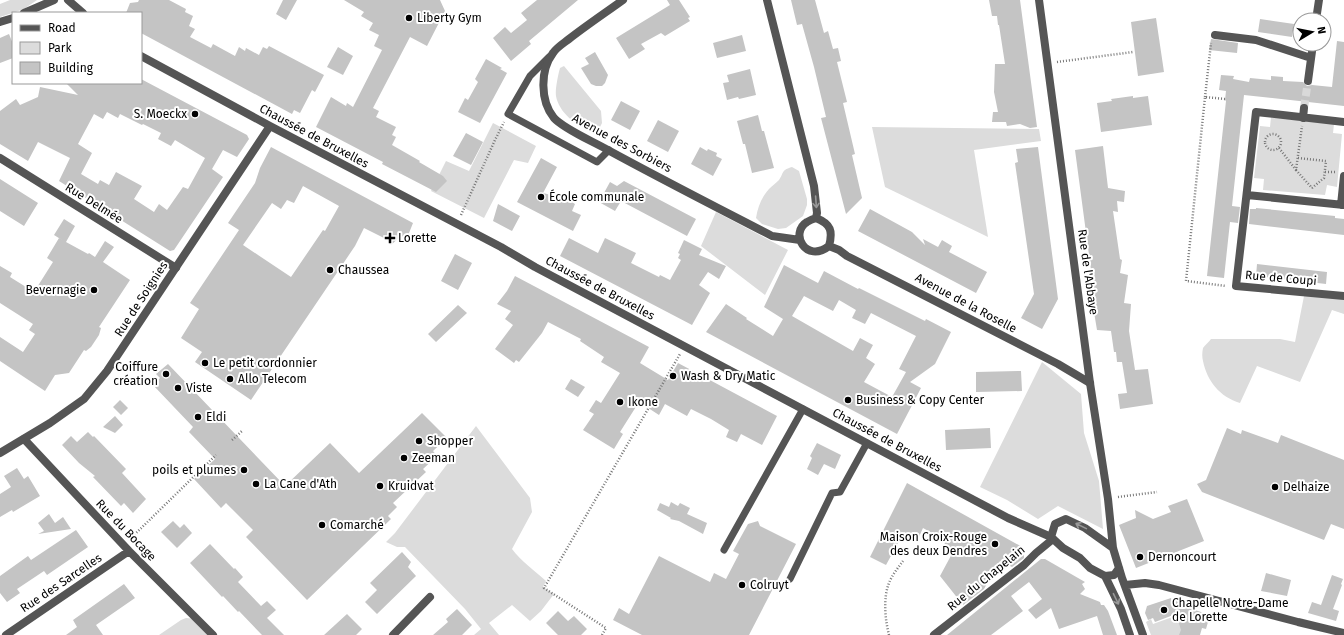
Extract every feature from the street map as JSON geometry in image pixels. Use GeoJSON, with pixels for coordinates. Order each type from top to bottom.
{"type":"FeatureCollection","features":[{"type":"Feature","properties":{"kind":"street"},"geometry":{"type":"LineString","coordinates":[[26,12],[54,0]]}},
{"type":"Feature","properties":{"kind":"street"},"geometry":{"type":"LineString","coordinates":[[68,0],[82,12]]}},
{"type":"Feature","properties":{"kind":"street","name":"Avenue des Sorbiers"},"geometry":{"type":"LineString","coordinates":[[623,0],[591,22],[553,52],[547,64],[544,76],[545,100],[549,111],[555,119],[565,126],[772,236],[800,240]]}},
{"type":"Feature","properties":{"kind":"street"},"geometry":{"type":"LineString","coordinates":[[767,0],[814,186],[817,213],[816,218]]}},
{"type":"Feature","properties":{"kind":"street","name":"Rue de l'Abbaye"},"geometry":{"type":"LineString","coordinates":[[1039,0],[1090,383],[1108,499],[1113,548]]}},
{"type":"Feature","properties":{"kind":"street"},"geometry":{"type":"LineString","coordinates":[[1317,12],[1319,0]]}},
{"type":"Feature","properties":{"kind":"street"},"geometry":{"type":"LineString","coordinates":[[0,22],[12,18]]}},
{"type":"Feature","properties":{"kind":"street"},"geometry":{"type":"LineString","coordinates":[[1215,35],[1256,40],[1311,58]]}},
{"type":"Feature","properties":{"kind":"street"},"geometry":{"type":"LineString","coordinates":[[1308,82],[1312,52]]}},
{"type":"Feature","properties":{"kind":"street","name":"Chaussée de Bruxelles"},"geometry":{"type":"LineString","coordinates":[[142,57],[1008,518],[1052,538],[1063,548],[1080,558],[1090,568],[1105,576]]}},
{"type":"Feature","properties":{"kind":"street"},"geometry":{"type":"LineString","coordinates":[[1303,118],[1304,108]]}},
{"type":"Feature","properties":{"kind":"street","name":"Rue de Coupi"},"geometry":{"type":"LineString","coordinates":[[1344,122],[1256,112],[1236,286],[1344,296]]}},
{"type":"Feature","properties":{"kind":"street","name":"Rue de Soignies"},"geometry":{"type":"LineString","coordinates":[[0,453],[50,423],[84,399],[107,371],[270,126]]}},
{"type":"Feature","properties":{"kind":"street","name":"Rue Delmée"},"geometry":{"type":"LineString","coordinates":[[0,158],[176,268]]}},
{"type":"Feature","properties":{"kind":"street"},"geometry":{"type":"LineString","coordinates":[[1247,195],[1342,205],[1344,176]]}},
{"type":"Feature","properties":{"kind":"street"},"geometry":{"type":"LineString","coordinates":[[816,218],[825,222],[829,227],[832,236],[829,246],[820,252],[810,251],[802,245],[800,240],[802,227],[807,222],[816,218]]}},
{"type":"Feature","properties":{"kind":"street","name":"Avenue de la Roselle"},"geometry":{"type":"LineString","coordinates":[[829,246],[1058,364],[1090,383]]}},
{"type":"Feature","properties":{"kind":"street","name":"Rue du Bocage"},"geometry":{"type":"LineString","coordinates":[[24,439],[126,548],[213,635]]}},
{"type":"Feature","properties":{"kind":"street"},"geometry":{"type":"LineString","coordinates":[[1052,538],[1055,524],[1066,519],[1085,528],[1113,548],[1143,635]]}},
{"type":"Feature","properties":{"kind":"street","name":"Rue du Chapelain"},"geometry":{"type":"LineString","coordinates":[[934,635],[1024,565],[1052,538]]}},
{"type":"Feature","properties":{"kind":"street","name":"Rue des Sarcelles"},"geometry":{"type":"LineString","coordinates":[[6,635],[126,548]]}},
{"type":"Feature","properties":{"kind":"street"},"geometry":{"type":"LineString","coordinates":[[1119,568],[1114,575],[1105,576],[1121,609],[1130,635]]}},
{"type":"Feature","properties":{"kind":"street"},"geometry":{"type":"LineString","coordinates":[[1125,585],[1145,583],[1159,585],[1344,633]]}},
{"type":"Feature","properties":{"kind":"street"},"geometry":{"type":"LineString","coordinates":[[393,635],[430,597]]}},
{"type":"Feature","properties":{"kind":"lane"},"geometry":{"type":"LineString","coordinates":[[553,52],[530,76],[508,114],[597,162],[609,150]]}},
{"type":"Feature","properties":{"kind":"lane"},"geometry":{"type":"LineString","coordinates":[[724,550],[803,409]]}},
{"type":"Feature","properties":{"kind":"lane"},"geometry":{"type":"LineString","coordinates":[[790,579],[832,493],[840,492],[867,443]]}},
{"type":"Feature","properties":{"kind":"path"},"geometry":{"type":"LineString","coordinates":[[1215,35],[1212,36],[1186,281],[1232,287],[1236,286]]}},
{"type":"Feature","properties":{"kind":"path"},"geometry":{"type":"LineString","coordinates":[[1048,64],[1134,52]]}},
{"type":"Feature","properties":{"kind":"path"},"geometry":{"type":"LineString","coordinates":[[1205,97],[1225,99]]}},
{"type":"Feature","properties":{"kind":"path"},"geometry":{"type":"LineString","coordinates":[[457,224],[494,140],[508,114]]}},
{"type":"Feature","properties":{"kind":"path"},"geometry":{"type":"LineString","coordinates":[[1296,170],[1303,118]]}},
{"type":"Feature","properties":{"kind":"path"},"geometry":{"type":"LineString","coordinates":[[1274,134],[1279,136],[1282,140],[1279,148],[1274,150],[1267,146],[1266,139],[1269,135],[1274,134]]}},
{"type":"Feature","properties":{"kind":"path"},"geometry":{"type":"LineString","coordinates":[[1279,148],[1312,188]]}},
{"type":"Feature","properties":{"kind":"path"},"geometry":{"type":"LineString","coordinates":[[1298,158],[1326,161],[1324,178],[1312,188],[1310,202]]}},
{"type":"Feature","properties":{"kind":"path"},"geometry":{"type":"LineString","coordinates":[[602,635],[606,628],[544,588],[684,346]]}},
{"type":"Feature","properties":{"kind":"path"},"geometry":{"type":"LineString","coordinates":[[232,440],[242,431]]}},
{"type":"Feature","properties":{"kind":"path"},"geometry":{"type":"LineString","coordinates":[[126,548],[216,455]]}},
{"type":"Feature","properties":{"kind":"path"},"geometry":{"type":"LineString","coordinates":[[1108,499],[1157,492]]}},
{"type":"Feature","properties":{"kind":"path"},"geometry":{"type":"LineString","coordinates":[[889,635],[886,616],[887,588],[903,561]]}},
{"type":"Feature","properties":{"kind":"green space"},"geometry":{"type":"Polygon","coordinates":[[[10,0],[37,0],[24,9],[0,17],[0,4],[10,0]]]}},
{"type":"Feature","properties":{"kind":"green space"},"geometry":{"type":"Polygon","coordinates":[[[564,66],[601,111],[602,123],[600,127],[586,128],[579,125],[567,116],[558,103],[556,90],[560,68],[564,66]]]}},
{"type":"Feature","properties":{"kind":"green space"},"geometry":{"type":"Polygon","coordinates":[[[1271,117],[1334,124],[1333,133],[1342,134],[1337,187],[1327,185],[1325,195],[1263,190],[1264,179],[1254,178],[1260,126],[1270,127],[1271,117]]]}},
{"type":"Feature","properties":{"kind":"green space"},"geometry":{"type":"Polygon","coordinates":[[[493,123],[536,146],[528,163],[514,160],[484,218],[431,191],[446,161],[469,171],[493,123]]]}},
{"type":"Feature","properties":{"kind":"green space"},"geometry":{"type":"Polygon","coordinates":[[[872,127],[1039,129],[1041,141],[974,150],[988,237],[885,187],[872,127]]]}},
{"type":"Feature","properties":{"kind":"green space"},"geometry":{"type":"Polygon","coordinates":[[[792,167],[799,171],[807,199],[807,205],[803,216],[786,228],[778,229],[762,224],[756,218],[762,199],[766,192],[779,180],[784,171],[792,167]]]}},
{"type":"Feature","properties":{"kind":"green space"},"geometry":{"type":"Polygon","coordinates":[[[716,212],[788,250],[765,295],[701,246],[716,212]]]}},
{"type":"Feature","properties":{"kind":"green space"},"geometry":{"type":"Polygon","coordinates":[[[1304,296],[1344,296],[1344,314],[1332,310],[1300,382],[1257,366],[1240,403],[1226,397],[1211,381],[1208,375],[1202,356],[1203,348],[1211,339],[1280,339],[1295,342],[1304,296]]]}},
{"type":"Feature","properties":{"kind":"green space"},"geometry":{"type":"Polygon","coordinates":[[[1042,362],[1081,394],[1084,433],[1099,481],[1103,529],[1058,506],[1038,519],[1007,500],[980,487],[1042,362]]]}},
{"type":"Feature","properties":{"kind":"green space"},"geometry":{"type":"Polygon","coordinates":[[[476,426],[530,498],[532,512],[512,549],[524,562],[546,581],[543,587],[554,594],[541,611],[530,621],[512,605],[489,623],[499,635],[474,635],[481,629],[465,609],[405,547],[397,547],[386,542],[395,533],[476,426]]]}},
{"type":"Feature","properties":{"kind":"green space"},"geometry":{"type":"Polygon","coordinates":[[[1178,615],[1185,618],[1180,635],[1151,635],[1146,622],[1151,619],[1153,624],[1178,615]]]}},
{"type":"Feature","properties":{"kind":"green space"},"geometry":{"type":"Polygon","coordinates":[[[186,618],[198,619],[213,635],[159,635],[181,620],[186,618]]]}},
{"type":"Feature","properties":{"kind":"building"},"geometry":{"type":"Polygon","coordinates":[[[139,0],[169,0],[186,9],[185,12],[193,16],[189,26],[195,29],[190,37],[211,48],[213,44],[235,56],[239,47],[245,51],[246,48],[259,55],[263,47],[267,49],[269,46],[324,75],[315,92],[312,90],[300,113],[294,110],[292,114],[142,34],[142,12],[126,12],[130,3],[138,2],[139,0]]]}},
{"type":"Feature","properties":{"kind":"building"},"geometry":{"type":"Polygon","coordinates":[[[283,0],[297,0],[286,20],[276,14],[283,0]]]}},
{"type":"Feature","properties":{"kind":"building"},"geometry":{"type":"Polygon","coordinates":[[[344,0],[440,0],[445,11],[427,46],[410,37],[373,108],[379,111],[376,117],[396,127],[392,135],[396,137],[392,145],[443,176],[447,181],[436,192],[316,127],[331,97],[346,106],[347,103],[353,107],[382,50],[374,46],[379,35],[369,30],[373,23],[361,16],[364,12],[344,0]]]}},
{"type":"Feature","properties":{"kind":"building"},"geometry":{"type":"Polygon","coordinates":[[[537,0],[578,0],[529,41],[531,44],[511,61],[493,38],[505,27],[511,33],[527,20],[521,13],[537,0]]]}},
{"type":"Feature","properties":{"kind":"building"},"geometry":{"type":"Polygon","coordinates":[[[667,0],[679,0],[690,17],[688,18],[690,21],[665,36],[661,33],[641,44],[645,49],[629,59],[616,38],[670,5],[667,0]]]}},
{"type":"Feature","properties":{"kind":"building"},"geometry":{"type":"Polygon","coordinates":[[[791,0],[815,0],[824,33],[828,31],[833,49],[838,48],[841,61],[837,62],[847,102],[843,103],[855,154],[852,155],[862,198],[846,214],[821,118],[826,117],[814,67],[802,24],[797,25],[791,0]]]}},
{"type":"Feature","properties":{"kind":"building"},"geometry":{"type":"Polygon","coordinates":[[[989,0],[1020,0],[1037,127],[1030,128],[1020,124],[1007,126],[1006,122],[992,122],[993,112],[998,112],[994,92],[995,64],[1005,64],[997,16],[992,16],[989,0]]]}},
{"type":"Feature","properties":{"kind":"building"},"geometry":{"type":"Polygon","coordinates":[[[1156,18],[1164,72],[1138,76],[1131,22],[1156,18]]]}},
{"type":"Feature","properties":{"kind":"building"},"geometry":{"type":"Polygon","coordinates":[[[1260,19],[1292,24],[1292,37],[1258,32],[1260,19]]]}},
{"type":"Feature","properties":{"kind":"building"},"geometry":{"type":"Polygon","coordinates":[[[9,34],[12,42],[12,58],[0,63],[0,38],[9,34]]]}},
{"type":"Feature","properties":{"kind":"building"},"geometry":{"type":"Polygon","coordinates":[[[742,35],[746,51],[717,58],[713,43],[742,35]]]}},
{"type":"Feature","properties":{"kind":"building"},"geometry":{"type":"Polygon","coordinates":[[[1211,39],[1238,43],[1237,53],[1209,50],[1211,39]]]}},
{"type":"Feature","properties":{"kind":"building"},"geometry":{"type":"Polygon","coordinates":[[[1337,41],[1344,42],[1344,106],[1244,95],[1232,206],[1240,207],[1238,223],[1230,222],[1224,278],[1207,276],[1226,101],[1226,91],[1219,90],[1221,75],[1234,76],[1233,79],[1249,82],[1250,78],[1271,80],[1271,76],[1283,77],[1283,81],[1303,82],[1307,86],[1332,87],[1337,41]]]}},
{"type":"Feature","properties":{"kind":"building"},"geometry":{"type":"Polygon","coordinates":[[[338,47],[353,56],[343,75],[327,67],[338,47]]]}},
{"type":"Feature","properties":{"kind":"building"},"geometry":{"type":"Polygon","coordinates":[[[595,52],[608,75],[602,86],[591,84],[581,68],[589,64],[585,58],[595,52]]]}},
{"type":"Feature","properties":{"kind":"building"},"geometry":{"type":"Polygon","coordinates":[[[486,59],[502,68],[500,69],[507,73],[480,123],[458,112],[465,98],[468,100],[478,82],[475,79],[486,59]]]}},
{"type":"Feature","properties":{"kind":"building"},"geometry":{"type":"Polygon","coordinates":[[[750,69],[756,95],[727,100],[723,83],[729,82],[727,75],[750,69]]]}},
{"type":"Feature","properties":{"kind":"building"},"geometry":{"type":"Polygon","coordinates":[[[142,80],[247,135],[249,139],[237,157],[223,150],[212,169],[223,177],[174,250],[170,251],[59,181],[70,158],[38,142],[28,161],[0,144],[0,111],[16,99],[20,105],[38,97],[40,87],[78,95],[67,84],[142,84],[142,80]],[[107,112],[103,119],[94,114],[78,144],[92,153],[81,174],[98,184],[100,180],[109,185],[116,172],[142,186],[134,199],[154,212],[159,204],[167,210],[183,187],[188,189],[205,158],[175,140],[171,146],[158,139],[161,133],[120,114],[118,118],[107,112]]]}},
{"type":"Feature","properties":{"kind":"building"},"geometry":{"type":"Polygon","coordinates":[[[1133,96],[1133,98],[1148,96],[1152,125],[1101,132],[1097,103],[1112,101],[1111,99],[1133,96]]]}},
{"type":"Feature","properties":{"kind":"building"},"geometry":{"type":"Polygon","coordinates":[[[621,101],[640,111],[630,130],[611,120],[621,101]]]}},
{"type":"Feature","properties":{"kind":"building"},"geometry":{"type":"Polygon","coordinates":[[[758,115],[774,168],[752,173],[745,144],[743,144],[737,121],[758,115]]]}},
{"type":"Feature","properties":{"kind":"building"},"geometry":{"type":"Polygon","coordinates":[[[658,120],[679,131],[668,152],[647,141],[658,120]]]}},
{"type":"Feature","properties":{"kind":"building"},"geometry":{"type":"Polygon","coordinates":[[[466,133],[483,142],[471,165],[453,156],[466,133]]]}},
{"type":"Feature","properties":{"kind":"building"},"geometry":{"type":"Polygon","coordinates":[[[1103,146],[1108,188],[1125,191],[1124,202],[1117,201],[1118,212],[1113,211],[1120,259],[1122,260],[1120,273],[1128,275],[1124,303],[1131,304],[1129,331],[1135,370],[1148,369],[1153,404],[1120,409],[1118,394],[1127,393],[1122,362],[1117,362],[1111,331],[1097,330],[1087,270],[1091,270],[1075,150],[1103,146]]]}},
{"type":"Feature","properties":{"kind":"building"},"geometry":{"type":"Polygon","coordinates":[[[271,147],[413,223],[407,238],[401,236],[391,245],[386,239],[364,228],[355,246],[251,400],[195,362],[202,352],[181,338],[199,309],[190,303],[239,230],[228,223],[255,183],[260,168],[271,147]],[[303,186],[294,203],[287,200],[281,209],[272,203],[243,245],[291,277],[323,230],[325,231],[339,206],[303,186]]]}},
{"type":"Feature","properties":{"kind":"building"},"geometry":{"type":"Polygon","coordinates":[[[700,147],[707,151],[708,149],[717,153],[716,156],[722,159],[713,176],[691,164],[700,147]]]}},
{"type":"Feature","properties":{"kind":"building"},"geometry":{"type":"Polygon","coordinates":[[[1038,147],[1058,299],[1042,329],[1021,318],[1034,294],[1015,163],[1018,162],[1016,149],[1038,147]]]}},
{"type":"Feature","properties":{"kind":"building"},"geometry":{"type":"Polygon","coordinates":[[[541,158],[557,167],[543,193],[567,199],[575,204],[572,211],[581,215],[573,231],[517,202],[541,158]]]}},
{"type":"Feature","properties":{"kind":"building"},"geometry":{"type":"Polygon","coordinates":[[[0,179],[38,203],[24,226],[0,211],[0,179]]]}},
{"type":"Feature","properties":{"kind":"building"},"geometry":{"type":"Polygon","coordinates":[[[624,181],[696,219],[687,236],[621,201],[615,211],[599,202],[610,182],[617,186],[624,181]]]}},
{"type":"Feature","properties":{"kind":"building"},"geometry":{"type":"Polygon","coordinates":[[[498,204],[520,216],[512,231],[493,221],[498,204]]]}},
{"type":"Feature","properties":{"kind":"building"},"geometry":{"type":"Polygon","coordinates":[[[1256,208],[1335,216],[1335,218],[1344,219],[1344,235],[1249,224],[1250,209],[1256,208]]]}},
{"type":"Feature","properties":{"kind":"building"},"geometry":{"type":"Polygon","coordinates":[[[870,209],[912,232],[925,245],[923,239],[938,247],[942,240],[952,246],[949,252],[987,272],[976,293],[858,231],[870,209]]]}},
{"type":"Feature","properties":{"kind":"building"},"geometry":{"type":"Polygon","coordinates":[[[64,219],[75,226],[66,242],[88,254],[89,253],[95,257],[105,241],[114,247],[103,262],[130,280],[99,327],[101,328],[99,335],[91,347],[86,351],[84,350],[69,373],[55,375],[45,391],[0,361],[0,337],[23,352],[35,334],[29,330],[33,324],[0,303],[0,266],[12,273],[10,277],[34,292],[53,262],[47,258],[59,238],[54,235],[64,219]]]}},
{"type":"Feature","properties":{"kind":"building"},"geometry":{"type":"Polygon","coordinates":[[[569,238],[598,253],[605,238],[636,253],[631,263],[659,277],[660,275],[670,280],[681,260],[678,258],[680,254],[678,253],[684,240],[702,249],[699,255],[726,266],[719,279],[708,272],[699,285],[710,293],[692,325],[560,256],[569,238]]]}},
{"type":"Feature","properties":{"kind":"building"},"geometry":{"type":"Polygon","coordinates":[[[455,254],[472,263],[458,290],[441,281],[455,254]]]}},
{"type":"Feature","properties":{"kind":"building"},"geometry":{"type":"Polygon","coordinates":[[[1257,264],[1327,272],[1326,284],[1256,276],[1257,264]]]}},
{"type":"Feature","properties":{"kind":"building"},"geometry":{"type":"Polygon","coordinates":[[[784,265],[818,283],[824,271],[858,289],[859,288],[925,321],[926,319],[951,332],[935,364],[910,382],[921,388],[897,434],[706,332],[726,304],[773,336],[783,319],[764,307],[784,265]],[[804,296],[792,316],[853,351],[860,338],[873,345],[866,358],[875,364],[864,382],[892,397],[906,372],[899,369],[916,336],[871,313],[865,324],[852,318],[856,310],[839,300],[833,311],[804,296]]]}},
{"type":"Feature","properties":{"kind":"building"},"geometry":{"type":"Polygon","coordinates":[[[515,276],[649,347],[640,363],[668,380],[678,363],[777,416],[762,445],[741,434],[737,442],[726,437],[729,430],[711,419],[691,409],[687,416],[665,404],[659,415],[639,402],[620,432],[623,434],[614,449],[583,430],[594,414],[589,411],[596,400],[601,403],[620,373],[601,362],[604,357],[580,341],[581,339],[548,322],[542,333],[519,362],[516,360],[514,363],[495,349],[513,325],[505,319],[511,311],[497,304],[507,291],[515,276]]]}},
{"type":"Feature","properties":{"kind":"building"},"geometry":{"type":"Polygon","coordinates":[[[458,305],[467,313],[436,342],[428,334],[458,305]]]}},
{"type":"Feature","properties":{"kind":"building"},"geometry":{"type":"Polygon","coordinates":[[[168,364],[285,486],[330,443],[359,473],[422,413],[447,438],[433,451],[437,456],[423,469],[426,472],[393,503],[397,507],[388,516],[391,519],[307,600],[246,537],[253,530],[226,503],[221,508],[194,479],[215,459],[189,432],[193,427],[153,385],[160,378],[156,374],[168,364]]]}},
{"type":"Feature","properties":{"kind":"building"},"geometry":{"type":"Polygon","coordinates":[[[1021,371],[1022,391],[976,392],[976,372],[1021,371]]]}},
{"type":"Feature","properties":{"kind":"building"},"geometry":{"type":"Polygon","coordinates":[[[571,379],[585,387],[578,397],[565,389],[571,379]]]}},
{"type":"Feature","properties":{"kind":"building"},"geometry":{"type":"Polygon","coordinates":[[[120,400],[128,408],[121,415],[113,407],[120,400]]]}},
{"type":"Feature","properties":{"kind":"building"},"geometry":{"type":"Polygon","coordinates":[[[115,416],[123,425],[115,433],[103,427],[115,416]]]}},
{"type":"Feature","properties":{"kind":"building"},"geometry":{"type":"Polygon","coordinates":[[[990,428],[991,448],[946,450],[945,430],[990,428]]]}},
{"type":"Feature","properties":{"kind":"building","name":"Delhaize"},"geometry":{"type":"Polygon","coordinates":[[[1227,428],[1241,434],[1242,430],[1278,443],[1281,435],[1344,460],[1344,529],[1331,524],[1324,540],[1202,492],[1197,484],[1206,480],[1227,428]]]}},
{"type":"Feature","properties":{"kind":"building"},"geometry":{"type":"Polygon","coordinates":[[[88,432],[93,437],[94,436],[126,469],[122,473],[146,499],[133,513],[124,503],[121,506],[93,477],[95,476],[79,463],[62,445],[71,436],[77,442],[88,432]]]}},
{"type":"Feature","properties":{"kind":"building"},"geometry":{"type":"Polygon","coordinates":[[[817,443],[841,455],[835,469],[824,464],[818,475],[807,469],[812,458],[810,456],[817,443]]]}},
{"type":"Feature","properties":{"kind":"building"},"geometry":{"type":"Polygon","coordinates":[[[17,468],[24,479],[28,476],[40,496],[13,512],[12,510],[0,517],[0,494],[11,487],[4,476],[17,468]]]}},
{"type":"Feature","properties":{"kind":"building"},"geometry":{"type":"Polygon","coordinates":[[[907,483],[1024,548],[1024,558],[1012,567],[1000,561],[984,589],[963,605],[940,576],[954,550],[944,545],[946,541],[923,528],[918,539],[904,532],[886,565],[870,557],[907,483]]]}},
{"type":"Feature","properties":{"kind":"building"},"geometry":{"type":"Polygon","coordinates":[[[1187,499],[1204,541],[1136,568],[1119,525],[1136,518],[1135,510],[1153,519],[1171,512],[1168,506],[1187,499]]]}},
{"type":"Feature","properties":{"kind":"building"},"geometry":{"type":"Polygon","coordinates":[[[671,502],[678,506],[680,503],[690,508],[687,514],[707,523],[703,534],[679,521],[670,519],[671,518],[657,510],[660,503],[669,507],[671,502]]]}},
{"type":"Feature","properties":{"kind":"building"},"geometry":{"type":"Polygon","coordinates":[[[49,514],[55,523],[63,517],[71,529],[38,534],[44,531],[38,523],[49,514]]]}},
{"type":"Feature","properties":{"kind":"building"},"geometry":{"type":"Polygon","coordinates":[[[173,521],[180,528],[184,524],[192,533],[177,548],[161,532],[173,521]]]}},
{"type":"Feature","properties":{"kind":"building"},"geometry":{"type":"Polygon","coordinates":[[[758,521],[760,526],[796,544],[749,635],[642,635],[613,620],[619,608],[629,614],[659,556],[710,582],[714,573],[726,579],[739,554],[733,551],[748,524],[758,521]]]}},
{"type":"Feature","properties":{"kind":"building"},"geometry":{"type":"Polygon","coordinates":[[[76,530],[88,547],[47,575],[44,571],[17,589],[20,593],[7,602],[0,593],[0,576],[28,556],[31,560],[76,530]]]}},
{"type":"Feature","properties":{"kind":"building"},"geometry":{"type":"Polygon","coordinates":[[[210,544],[243,577],[238,582],[261,606],[267,601],[276,610],[267,618],[284,635],[262,635],[239,611],[238,612],[223,596],[222,597],[190,563],[210,544]]]}},
{"type":"Feature","properties":{"kind":"building"},"geometry":{"type":"Polygon","coordinates":[[[402,552],[411,562],[408,567],[416,576],[377,614],[365,602],[377,590],[370,583],[402,552]]]}},
{"type":"Feature","properties":{"kind":"building"},"geometry":{"type":"Polygon","coordinates":[[[1041,559],[1045,559],[1085,582],[1082,584],[1085,589],[1080,594],[1100,602],[1101,605],[1104,605],[1108,611],[1117,635],[1103,635],[1097,616],[1059,629],[1051,608],[1036,619],[1028,610],[1042,599],[1029,582],[1011,596],[1023,611],[991,635],[947,635],[1041,559]]]}},
{"type":"Feature","properties":{"kind":"building"},"geometry":{"type":"Polygon","coordinates":[[[1266,573],[1291,580],[1287,596],[1261,591],[1266,573]]]}},
{"type":"Feature","properties":{"kind":"building"},"geometry":{"type":"Polygon","coordinates":[[[1332,575],[1343,579],[1333,609],[1339,611],[1336,621],[1308,613],[1312,602],[1321,605],[1332,575]]]}},
{"type":"Feature","properties":{"kind":"building"},"geometry":{"type":"Polygon","coordinates":[[[124,584],[135,598],[96,625],[103,635],[66,635],[77,627],[73,620],[124,584]]]}},
{"type":"Feature","properties":{"kind":"building"},"geometry":{"type":"Polygon","coordinates":[[[1171,598],[1172,601],[1179,598],[1183,600],[1186,607],[1210,615],[1206,629],[1202,628],[1200,635],[1179,635],[1181,630],[1176,614],[1155,622],[1153,618],[1148,620],[1145,613],[1147,606],[1171,598]]]}},
{"type":"Feature","properties":{"kind":"building"},"geometry":{"type":"Polygon","coordinates":[[[457,609],[472,625],[462,635],[433,635],[448,622],[446,619],[457,609]]]}},
{"type":"Feature","properties":{"kind":"building"},"geometry":{"type":"Polygon","coordinates":[[[558,611],[568,621],[574,616],[587,629],[581,635],[558,635],[546,623],[558,611]]]}},
{"type":"Feature","properties":{"kind":"building"},"geometry":{"type":"Polygon","coordinates":[[[347,614],[362,629],[356,635],[324,635],[347,614]]]}},
{"type":"Feature","properties":{"kind":"tunnel"},"geometry":{"type":"LineString","coordinates":[[1304,108],[1308,81]]}},
{"type":"Feature","properties":{"kind":"place","name":"Liberty Gym"},"geometry":{"type":"Point","coordinates":[409,18]}},
{"type":"Feature","properties":{"kind":"place","name":"S. Moeckx"},"geometry":{"type":"Point","coordinates":[195,114]}},
{"type":"Feature","properties":{"kind":"place","name":"École communale"},"geometry":{"type":"Point","coordinates":[541,197]}},
{"type":"Feature","properties":{"kind":"place","name":"Lorette"},"geometry":{"type":"Point","coordinates":[390,238]}},
{"type":"Feature","properties":{"kind":"place","name":"Chaussea"},"geometry":{"type":"Point","coordinates":[330,270]}},
{"type":"Feature","properties":{"kind":"place","name":"Bevernagie"},"geometry":{"type":"Point","coordinates":[94,290]}},
{"type":"Feature","properties":{"kind":"place","name":"Le petit cordonnier"},"geometry":{"type":"Point","coordinates":[205,363]}},
{"type":"Feature","properties":{"kind":"place","name":"Coiffure création"},"geometry":{"type":"Point","coordinates":[166,374]}},
{"type":"Feature","properties":{"kind":"place","name":"Wash & Dry Matic"},"geometry":{"type":"Point","coordinates":[673,376]}},
{"type":"Feature","properties":{"kind":"place","name":"Allo Telecom"},"geometry":{"type":"Point","coordinates":[230,379]}},
{"type":"Feature","properties":{"kind":"place","name":"Viste"},"geometry":{"type":"Point","coordinates":[178,388]}},
{"type":"Feature","properties":{"kind":"place","name":"Business & Copy Center"},"geometry":{"type":"Point","coordinates":[848,400]}},
{"type":"Feature","properties":{"kind":"place","name":"Ikone"},"geometry":{"type":"Point","coordinates":[620,402]}},
{"type":"Feature","properties":{"kind":"place","name":"Eldi"},"geometry":{"type":"Point","coordinates":[198,417]}},
{"type":"Feature","properties":{"kind":"place","name":"Shopper"},"geometry":{"type":"Point","coordinates":[419,441]}},
{"type":"Feature","properties":{"kind":"place","name":"Zeeman"},"geometry":{"type":"Point","coordinates":[404,458]}},
{"type":"Feature","properties":{"kind":"place","name":"poils et plumes"},"geometry":{"type":"Point","coordinates":[244,470]}},
{"type":"Feature","properties":{"kind":"place","name":"La Cane d'Ath"},"geometry":{"type":"Point","coordinates":[256,484]}},
{"type":"Feature","properties":{"kind":"place","name":"Kruidvat"},"geometry":{"type":"Point","coordinates":[380,486]}},
{"type":"Feature","properties":{"kind":"place","name":"Delhaize"},"geometry":{"type":"Point","coordinates":[1275,487]}},
{"type":"Feature","properties":{"kind":"place","name":"Comarché"},"geometry":{"type":"Point","coordinates":[322,525]}},
{"type":"Feature","properties":{"kind":"place","name":"Maison Croix-Rouge des deux Dendres"},"geometry":{"type":"Point","coordinates":[995,544]}},
{"type":"Feature","properties":{"kind":"place","name":"Dernoncourt"},"geometry":{"type":"Point","coordinates":[1140,557]}},
{"type":"Feature","properties":{"kind":"place","name":"Colruyt"},"geometry":{"type":"Point","coordinates":[742,585]}},
{"type":"Feature","properties":{"kind":"place","name":"Chapelle Notre-Dame de Lorette"},"geometry":{"type":"Point","coordinates":[1164,610]}}]}
